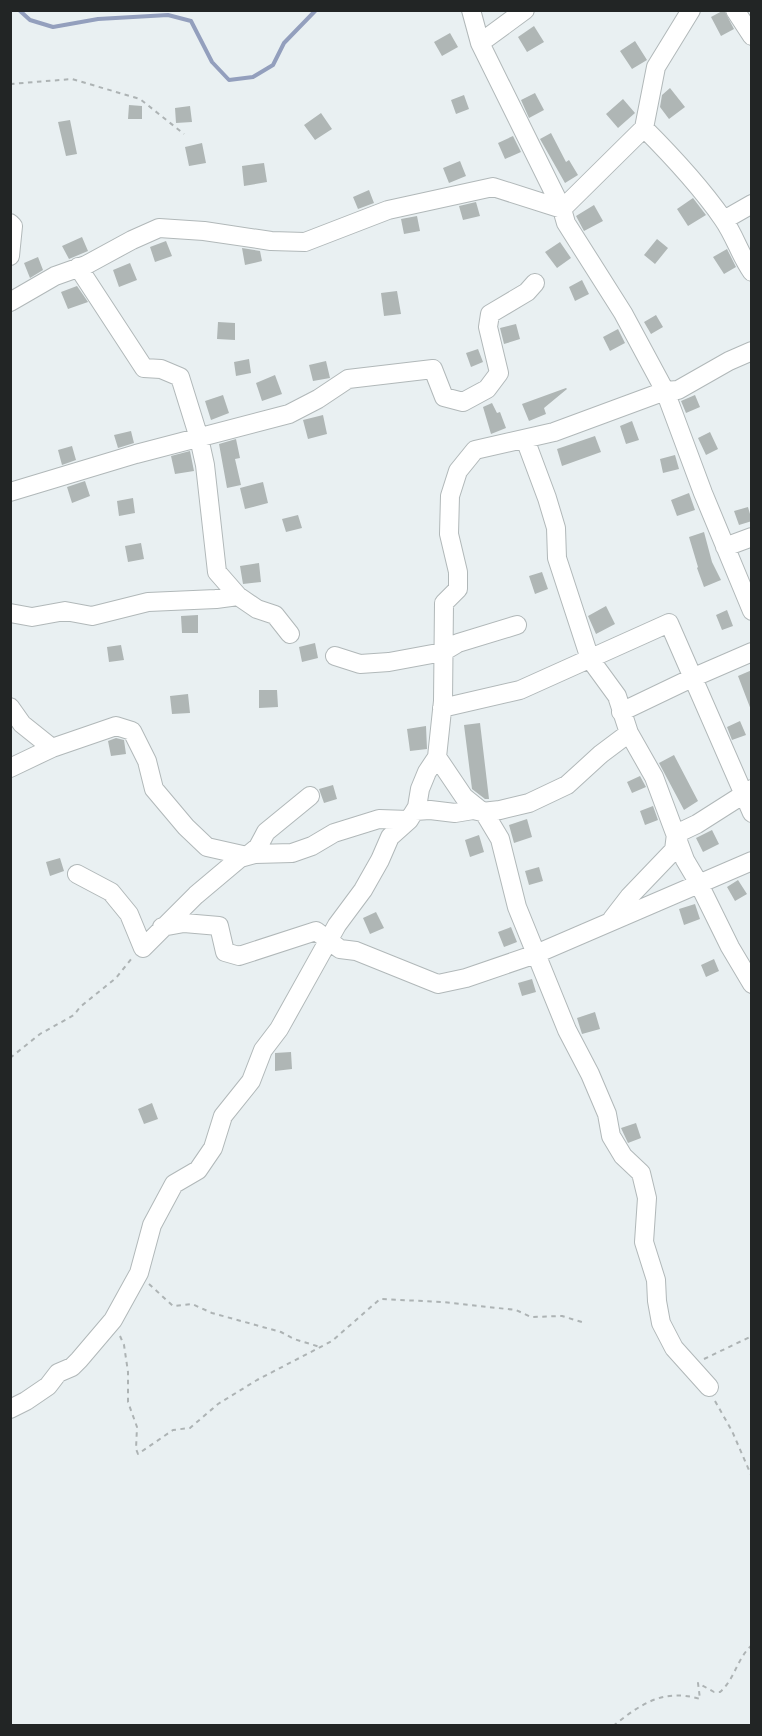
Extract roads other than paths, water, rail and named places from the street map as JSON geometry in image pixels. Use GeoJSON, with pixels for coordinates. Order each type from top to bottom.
{"type":"FeatureCollection","features":[{"type":"Feature","properties":{"kind":"street"},"geometry":{"type":"LineString","coordinates":[[471,10],[480,43],[562,209],[566,223],[623,313],[665,391],[702,493],[752,611]]}},
{"type":"Feature","properties":{"kind":"street"},"geometry":{"type":"LineString","coordinates":[[480,43],[525,10]]}},
{"type":"Feature","properties":{"kind":"street"},"geometry":{"type":"LineString","coordinates":[[562,209],[644,128],[656,67],[690,10]]}},
{"type":"Feature","properties":{"kind":"street"},"geometry":{"type":"LineString","coordinates":[[735,10],[752,36]]}},
{"type":"Feature","properties":{"kind":"street"},"geometry":{"type":"LineString","coordinates":[[644,128],[682,166],[724,220],[738,244],[741,256],[752,272]]}},
{"type":"Feature","properties":{"kind":"street"},"geometry":{"type":"LineString","coordinates":[[10,302],[55,276],[159,228],[204,231],[271,242],[304,242],[388,210],[493,187],[562,209]]}},
{"type":"Feature","properties":{"kind":"street"},"geometry":{"type":"LineString","coordinates":[[724,220],[752,204]]}},
{"type":"Feature","properties":{"kind":"street"},"geometry":{"type":"LineString","coordinates":[[10,222],[13,226],[10,256]]}},
{"type":"Feature","properties":{"kind":"street"},"geometry":{"type":"LineString","coordinates":[[78,267],[144,368],[161,369],[180,377],[205,465],[218,572],[238,596],[257,609],[275,615],[290,634]]}},
{"type":"Feature","properties":{"kind":"street"},"geometry":{"type":"LineString","coordinates":[[10,492],[289,414],[318,399],[348,379],[433,369],[444,397],[463,402],[487,389],[500,373],[488,327],[490,314],[527,292],[535,283]]}},
{"type":"Feature","properties":{"kind":"street"},"geometry":{"type":"LineString","coordinates":[[10,1409],[32,1398],[48,1386],[58,1373],[72,1367],[113,1320],[139,1273],[152,1225],[174,1184],[198,1170],[213,1148],[223,1116],[251,1081],[263,1050],[279,1029],[337,925],[363,890],[390,837],[412,816],[427,772],[437,757],[442,708],[444,603],[458,589],[458,572],[449,534],[450,496],[458,471],[475,450],[554,432],[665,391],[678,390],[721,365],[752,351]]}},
{"type":"Feature","properties":{"kind":"street"},"geometry":{"type":"LineString","coordinates":[[525,439],[556,528],[557,558],[590,659],[617,696],[629,733],[654,777],[685,860],[752,984]]}},
{"type":"Feature","properties":{"kind":"street"},"geometry":{"type":"LineString","coordinates":[[725,547],[752,537]]}},
{"type":"Feature","properties":{"kind":"street"},"geometry":{"type":"LineString","coordinates":[[10,613],[33,617],[65,611],[92,616],[148,602],[238,596]]}},
{"type":"Feature","properties":{"kind":"street"},"geometry":{"type":"LineString","coordinates":[[442,708],[520,690],[669,623],[692,678],[747,792],[752,813]]}},
{"type":"Feature","properties":{"kind":"street"},"geometry":{"type":"LineString","coordinates":[[335,656],[360,664],[389,662],[442,652],[458,643],[517,625]]}},
{"type":"Feature","properties":{"kind":"street"},"geometry":{"type":"LineString","coordinates":[[621,712],[752,652]]}},
{"type":"Feature","properties":{"kind":"street"},"geometry":{"type":"LineString","coordinates":[[10,707],[22,724],[52,748]]}},
{"type":"Feature","properties":{"kind":"street"},"geometry":{"type":"LineString","coordinates":[[10,768],[52,748],[116,726],[132,731],[147,761],[154,789],[186,827],[207,847],[247,856]]}},
{"type":"Feature","properties":{"kind":"street"},"geometry":{"type":"LineString","coordinates":[[77,874],[111,892],[129,914],[142,948],[162,927],[240,858],[292,854],[334,833],[379,819],[412,816],[430,810],[455,813],[473,810],[482,812],[529,803],[567,785],[601,754],[629,733]]}},
{"type":"Feature","properties":{"kind":"street"},"geometry":{"type":"LineString","coordinates":[[437,757],[464,797],[482,812],[500,839],[517,907],[567,1030],[591,1074],[607,1114],[611,1136],[623,1156],[641,1173],[647,1198],[644,1242],[656,1280],[661,1323],[674,1348],[709,1387]]}},
{"type":"Feature","properties":{"kind":"street"},"geometry":{"type":"LineString","coordinates":[[676,834],[697,824],[747,792]]}},
{"type":"Feature","properties":{"kind":"street"},"geometry":{"type":"LineString","coordinates":[[247,856],[258,847],[266,831],[310,796]]}},
{"type":"Feature","properties":{"kind":"street"},"geometry":{"type":"LineString","coordinates":[[611,920],[635,890],[674,850],[676,834]]}},
{"type":"Feature","properties":{"kind":"street"},"geometry":{"type":"LineString","coordinates":[[162,927],[184,923],[219,926],[225,952],[239,956],[316,931],[340,949],[356,951],[438,984],[466,978],[536,954],[698,882],[752,861]]}},
{"type":"Feature","properties":{"kind":"waterway"},"geometry":{"type":"LineString","coordinates":[[19,10],[30,20],[53,27],[98,19],[168,15],[191,21],[212,62],[229,80],[253,77],[273,65],[284,43],[316,10]]}}]}
